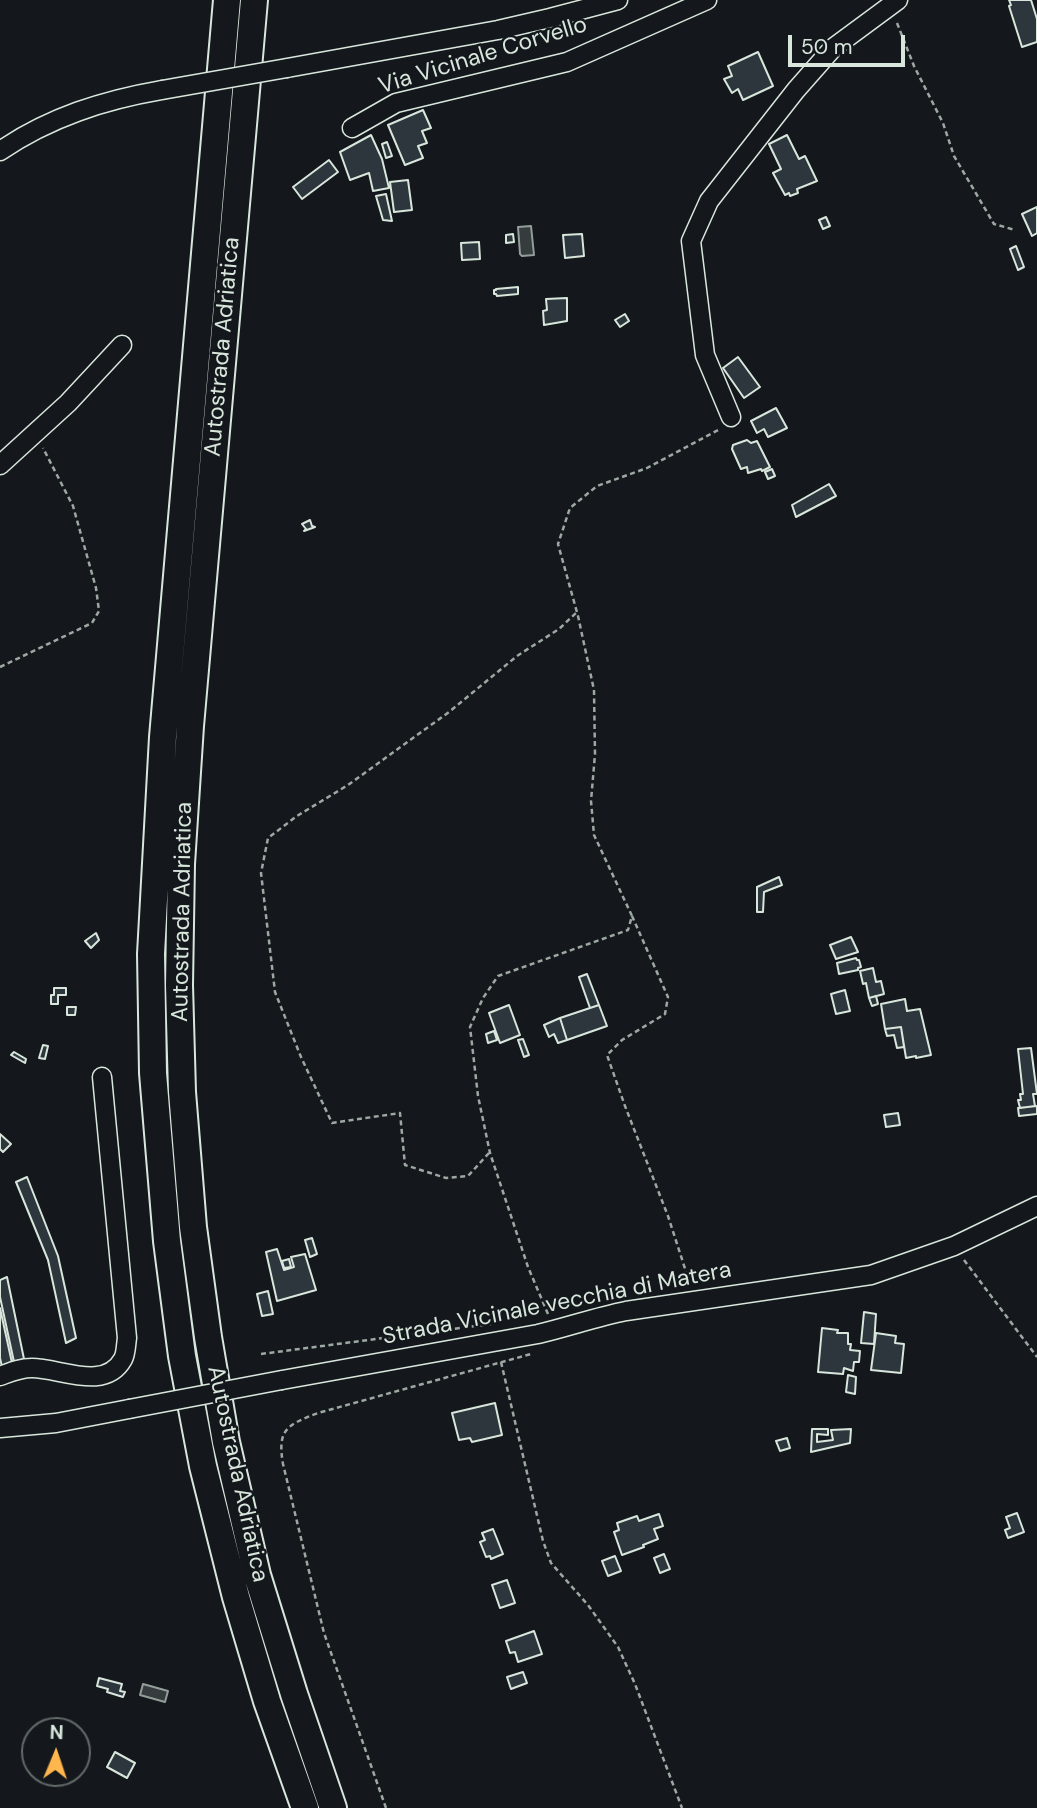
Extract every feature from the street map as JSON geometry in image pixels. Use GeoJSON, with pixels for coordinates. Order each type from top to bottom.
{"type":"FeatureCollection","features":[{"type":"Feature","properties":{"kind":"highway","name":"Autostrada Adriatica"},"geometry":{"type":"LineString","coordinates":[[227,0],[163,737],[151,954],[153,1073],[168,1254],[182,1356],[203,1466],[259,1675],[305,1808]]}},
{"type":"Feature","properties":{"kind":"highway","name":"Autostrada Adriatica"},"geometry":{"type":"LineString","coordinates":[[254,0],[190,726],[181,878],[179,985],[182,1092],[192,1227],[226,1442],[257,1575],[333,1808]]}},
{"type":"Feature","properties":{"kind":"street"},"geometry":{"type":"LineString","coordinates":[[0,150],[38,128],[74,112],[125,96],[498,30],[618,0]]}},
{"type":"Feature","properties":{"kind":"street","name":"Via Vicinale Corvello"},"geometry":{"type":"LineString","coordinates":[[352,128],[396,103],[567,62],[707,0]]}},
{"type":"Feature","properties":{"kind":"street"},"geometry":{"type":"LineString","coordinates":[[731,417],[705,355],[691,241],[709,201],[796,90],[833,48],[897,1]]}},
{"type":"Feature","properties":{"kind":"street"},"geometry":{"type":"LineString","coordinates":[[0,465],[68,403],[122,345]]}},
{"type":"Feature","properties":{"kind":"street"},"geometry":{"type":"LineString","coordinates":[[0,1376],[33,1368],[95,1377],[111,1372],[124,1358],[127,1338],[102,1077]]}},
{"type":"Feature","properties":{"kind":"street","name":"Strada Vicinale vecchia di Matera"},"geometry":{"type":"LineString","coordinates":[[0,1428],[56,1423],[538,1334],[571,1327],[600,1316],[871,1275],[954,1246],[1037,1206]]}},
{"type":"Feature","properties":{"kind":"path"},"geometry":{"type":"LineString","coordinates":[[897,1],[894,18],[914,66],[943,123],[954,156],[994,224],[1015,230]]}},
{"type":"Feature","properties":{"kind":"path"},"geometry":{"type":"LineString","coordinates":[[696,1301],[668,1216],[607,1055],[622,1040],[665,1014],[668,997],[594,835],[590,801],[595,754],[594,690],[577,612],[558,544],[570,508],[597,486],[647,468],[727,426],[731,417]]}},
{"type":"Feature","properties":{"kind":"path"},"geometry":{"type":"LineString","coordinates":[[0,667],[92,623],[99,611],[96,589],[73,506],[36,433]]}},
{"type":"Feature","properties":{"kind":"path"},"geometry":{"type":"LineString","coordinates":[[490,1153],[468,1176],[446,1178],[405,1165],[400,1112],[332,1123],[301,1058],[275,992],[261,873],[268,838],[297,816],[348,785],[449,712],[517,656],[559,629],[577,612]]}},
{"type":"Feature","properties":{"kind":"path"},"geometry":{"type":"LineString","coordinates":[[541,1318],[549,1317],[528,1267],[490,1153],[478,1096],[470,1027],[483,998],[498,976],[628,930],[632,916]]}},
{"type":"Feature","properties":{"kind":"path"},"geometry":{"type":"LineString","coordinates":[[954,1246],[1037,1357]]}},
{"type":"Feature","properties":{"kind":"path"},"geometry":{"type":"LineString","coordinates":[[261,1354],[501,1323]]}},
{"type":"Feature","properties":{"kind":"path"},"geometry":{"type":"LineString","coordinates":[[386,1808],[324,1633],[283,1464],[280,1447],[284,1433],[295,1422],[318,1413],[532,1353]]}},
{"type":"Feature","properties":{"kind":"path"},"geometry":{"type":"LineString","coordinates":[[501,1362],[543,1541],[551,1563],[588,1605],[618,1647],[635,1684],[682,1808]]}},
{"type":"Feature","properties":{"kind":"shaded area"},"geometry":{"type":"Polygon","coordinates":[[[531,226],[534,255],[522,256],[518,227],[531,226]]]}},
{"type":"Feature","properties":{"kind":"shaded area"},"geometry":{"type":"Polygon","coordinates":[[[143,1684],[168,1691],[165,1702],[140,1695],[143,1684]]]}},
{"type":"Feature","properties":{"kind":"building"},"geometry":{"type":"Polygon","coordinates":[[[1009,0],[1031,0],[1037,19],[1037,42],[1022,47],[1009,0]]]}},
{"type":"Feature","properties":{"kind":"building"},"geometry":{"type":"Polygon","coordinates":[[[758,52],[773,86],[743,100],[738,89],[732,93],[724,79],[732,76],[728,66],[758,52]]]}},
{"type":"Feature","properties":{"kind":"building"},"geometry":{"type":"Polygon","coordinates":[[[423,110],[431,128],[422,131],[427,143],[418,146],[423,158],[405,165],[388,125],[423,110]]]}},
{"type":"Feature","properties":{"kind":"building"},"geometry":{"type":"Polygon","coordinates":[[[371,135],[382,159],[389,188],[373,191],[369,173],[350,180],[340,152],[371,135]]]}},
{"type":"Feature","properties":{"kind":"building"},"geometry":{"type":"Polygon","coordinates":[[[787,135],[799,159],[805,156],[817,181],[797,189],[798,193],[790,196],[789,193],[785,195],[773,173],[781,169],[769,144],[787,135]]]}},
{"type":"Feature","properties":{"kind":"building"},"geometry":{"type":"Polygon","coordinates":[[[387,142],[392,156],[386,158],[382,144],[387,142]]]}},
{"type":"Feature","properties":{"kind":"building"},"geometry":{"type":"Polygon","coordinates":[[[329,160],[338,172],[302,199],[293,187],[329,160]]]}},
{"type":"Feature","properties":{"kind":"building"},"geometry":{"type":"Polygon","coordinates":[[[408,180],[412,210],[394,212],[390,182],[408,180]]]}},
{"type":"Feature","properties":{"kind":"building"},"geometry":{"type":"Polygon","coordinates":[[[386,194],[392,221],[383,220],[376,196],[386,194]]]}},
{"type":"Feature","properties":{"kind":"building"},"geometry":{"type":"Polygon","coordinates":[[[1037,207],[1037,233],[1032,236],[1022,214],[1037,207]]]}},
{"type":"Feature","properties":{"kind":"building"},"geometry":{"type":"Polygon","coordinates":[[[826,217],[830,226],[823,229],[819,220],[826,217]]]}},
{"type":"Feature","properties":{"kind":"building"},"geometry":{"type":"Polygon","coordinates":[[[513,234],[514,242],[506,243],[506,235],[513,234]]]}},
{"type":"Feature","properties":{"kind":"building"},"geometry":{"type":"Polygon","coordinates":[[[582,234],[584,256],[565,258],[563,235],[582,234]]]}},
{"type":"Feature","properties":{"kind":"building"},"geometry":{"type":"Polygon","coordinates":[[[479,242],[480,259],[462,260],[461,243],[479,242]]]}},
{"type":"Feature","properties":{"kind":"building"},"geometry":{"type":"Polygon","coordinates":[[[1016,246],[1024,267],[1018,270],[1010,249],[1016,246]]]}},
{"type":"Feature","properties":{"kind":"building"},"geometry":{"type":"Polygon","coordinates":[[[518,287],[518,294],[494,294],[496,289],[518,287]]]}},
{"type":"Feature","properties":{"kind":"building"},"geometry":{"type":"Polygon","coordinates":[[[567,298],[567,321],[544,325],[546,299],[567,298]]]}},
{"type":"Feature","properties":{"kind":"building"},"geometry":{"type":"Polygon","coordinates":[[[625,314],[629,321],[620,327],[615,320],[625,314]]]}},
{"type":"Feature","properties":{"kind":"building"},"geometry":{"type":"Polygon","coordinates":[[[738,357],[760,387],[744,398],[723,368],[738,357]]]}},
{"type":"Feature","properties":{"kind":"building"},"geometry":{"type":"Polygon","coordinates":[[[776,408],[787,428],[768,437],[764,429],[757,433],[751,421],[776,408]]]}},
{"type":"Feature","properties":{"kind":"building"},"geometry":{"type":"Polygon","coordinates":[[[747,440],[751,443],[757,441],[770,467],[748,473],[747,467],[741,469],[732,449],[733,445],[747,440]]]}},
{"type":"Feature","properties":{"kind":"building"},"geometry":{"type":"Polygon","coordinates":[[[772,469],[775,476],[768,479],[765,472],[772,469]]]}},
{"type":"Feature","properties":{"kind":"building"},"geometry":{"type":"Polygon","coordinates":[[[829,484],[836,496],[796,517],[792,505],[829,484]]]}},
{"type":"Feature","properties":{"kind":"building"},"geometry":{"type":"Polygon","coordinates":[[[310,520],[315,527],[304,531],[306,529],[302,524],[310,520]]]}},
{"type":"Feature","properties":{"kind":"building"},"geometry":{"type":"Polygon","coordinates":[[[779,877],[782,885],[764,892],[763,912],[757,912],[757,887],[779,877]]]}},
{"type":"Feature","properties":{"kind":"building"},"geometry":{"type":"Polygon","coordinates":[[[96,933],[99,940],[91,948],[85,941],[96,933]]]}},
{"type":"Feature","properties":{"kind":"building"},"geometry":{"type":"Polygon","coordinates":[[[851,937],[858,952],[836,959],[830,945],[851,937]]]}},
{"type":"Feature","properties":{"kind":"building"},"geometry":{"type":"Polygon","coordinates":[[[856,958],[861,967],[858,970],[839,974],[837,963],[856,958]]]}},
{"type":"Feature","properties":{"kind":"building"},"geometry":{"type":"Polygon","coordinates":[[[873,968],[876,982],[881,981],[884,994],[869,998],[860,971],[873,968]]]}},
{"type":"Feature","properties":{"kind":"building"},"geometry":{"type":"Polygon","coordinates":[[[587,974],[599,1005],[590,1008],[579,977],[587,974]]]}},
{"type":"Feature","properties":{"kind":"building"},"geometry":{"type":"Polygon","coordinates":[[[54,988],[66,988],[66,995],[58,995],[58,1004],[51,1004],[54,988]]]}},
{"type":"Feature","properties":{"kind":"building"},"geometry":{"type":"Polygon","coordinates":[[[845,990],[850,1011],[836,1014],[831,994],[845,990]]]}},
{"type":"Feature","properties":{"kind":"building"},"geometry":{"type":"Polygon","coordinates":[[[876,996],[878,1004],[872,1006],[869,998],[876,996]]]}},
{"type":"Feature","properties":{"kind":"building"},"geometry":{"type":"Polygon","coordinates":[[[905,999],[907,1011],[920,1009],[931,1055],[906,1058],[901,1027],[885,1029],[881,1004],[905,999]]]}},
{"type":"Feature","properties":{"kind":"building"},"geometry":{"type":"Polygon","coordinates":[[[509,1005],[520,1035],[500,1043],[489,1013],[509,1005]]]}},
{"type":"Feature","properties":{"kind":"building"},"geometry":{"type":"Polygon","coordinates":[[[599,1005],[607,1026],[567,1040],[560,1018],[599,1005]]]}},
{"type":"Feature","properties":{"kind":"building"},"geometry":{"type":"Polygon","coordinates":[[[67,1007],[76,1007],[75,1015],[67,1015],[67,1007]]]}},
{"type":"Feature","properties":{"kind":"building"},"geometry":{"type":"Polygon","coordinates":[[[560,1018],[567,1040],[558,1043],[554,1034],[549,1037],[544,1025],[560,1018]]]}},
{"type":"Feature","properties":{"kind":"building"},"geometry":{"type":"Polygon","coordinates":[[[901,1027],[904,1047],[897,1048],[894,1035],[887,1036],[885,1029],[901,1027]]]}},
{"type":"Feature","properties":{"kind":"building"},"geometry":{"type":"Polygon","coordinates":[[[494,1031],[497,1040],[488,1043],[486,1034],[494,1031]]]}},
{"type":"Feature","properties":{"kind":"building"},"geometry":{"type":"Polygon","coordinates":[[[523,1039],[529,1055],[524,1057],[518,1040],[523,1039]]]}},
{"type":"Feature","properties":{"kind":"building"},"geometry":{"type":"Polygon","coordinates":[[[43,1045],[48,1046],[45,1059],[39,1058],[43,1045]]]}},
{"type":"Feature","properties":{"kind":"building"},"geometry":{"type":"Polygon","coordinates":[[[1031,1048],[1037,1094],[1033,1094],[1035,1106],[1020,1108],[1018,1100],[1021,1100],[1020,1094],[1023,1094],[1018,1049],[1031,1048]]]}},
{"type":"Feature","properties":{"kind":"building"},"geometry":{"type":"Polygon","coordinates":[[[14,1052],[26,1059],[25,1063],[11,1055],[14,1052]]]}},
{"type":"Feature","properties":{"kind":"building"},"geometry":{"type":"Polygon","coordinates":[[[1037,1106],[1037,1114],[1019,1116],[1018,1108],[1037,1106]]]}},
{"type":"Feature","properties":{"kind":"building"},"geometry":{"type":"Polygon","coordinates":[[[898,1113],[900,1125],[886,1127],[884,1115],[898,1113]]]}},
{"type":"Feature","properties":{"kind":"building"},"geometry":{"type":"Polygon","coordinates":[[[0,1134],[11,1144],[3,1152],[0,1149],[0,1134]]]}},
{"type":"Feature","properties":{"kind":"building"},"geometry":{"type":"Polygon","coordinates":[[[27,1177],[58,1256],[76,1338],[66,1343],[48,1260],[16,1182],[27,1177]]]}},
{"type":"Feature","properties":{"kind":"building"},"geometry":{"type":"Polygon","coordinates":[[[312,1238],[317,1254],[310,1257],[305,1240],[312,1238]]]}},
{"type":"Feature","properties":{"kind":"building"},"geometry":{"type":"Polygon","coordinates":[[[277,1249],[284,1270],[294,1267],[291,1257],[305,1254],[316,1290],[277,1301],[266,1252],[277,1249]]]}},
{"type":"Feature","properties":{"kind":"building"},"geometry":{"type":"Polygon","coordinates":[[[289,1259],[291,1267],[284,1268],[282,1261],[289,1259]]]}},
{"type":"Feature","properties":{"kind":"building"},"geometry":{"type":"Polygon","coordinates":[[[7,1277],[24,1359],[14,1362],[0,1297],[0,1280],[7,1277]]]}},
{"type":"Feature","properties":{"kind":"building"},"geometry":{"type":"Polygon","coordinates":[[[268,1291],[273,1314],[262,1316],[257,1294],[268,1291]]]}},
{"type":"Feature","properties":{"kind":"building"},"geometry":{"type":"Polygon","coordinates":[[[0,1308],[12,1363],[2,1367],[0,1358],[0,1308]]]}},
{"type":"Feature","properties":{"kind":"building"},"geometry":{"type":"Polygon","coordinates":[[[864,1312],[876,1314],[874,1344],[861,1343],[864,1312]]]}},
{"type":"Feature","properties":{"kind":"building"},"geometry":{"type":"Polygon","coordinates":[[[822,1328],[848,1333],[850,1350],[860,1351],[859,1362],[854,1362],[853,1371],[844,1368],[843,1374],[818,1372],[822,1328]]]}},
{"type":"Feature","properties":{"kind":"building"},"geometry":{"type":"Polygon","coordinates":[[[876,1333],[896,1336],[895,1343],[904,1344],[901,1373],[871,1370],[876,1333]]]}},
{"type":"Feature","properties":{"kind":"building"},"geometry":{"type":"Polygon","coordinates":[[[848,1375],[856,1377],[855,1394],[846,1392],[848,1375]]]}},
{"type":"Feature","properties":{"kind":"building"},"geometry":{"type":"Polygon","coordinates":[[[495,1403],[502,1435],[472,1442],[470,1438],[459,1440],[452,1413],[495,1403]]]}},
{"type":"Feature","properties":{"kind":"building"},"geometry":{"type":"Polygon","coordinates":[[[812,1429],[828,1429],[828,1435],[817,1434],[817,1442],[833,1440],[831,1430],[851,1429],[850,1443],[811,1452],[812,1429]]]}},
{"type":"Feature","properties":{"kind":"building"},"geometry":{"type":"Polygon","coordinates":[[[787,1438],[790,1448],[780,1451],[776,1441],[787,1438]]]}},
{"type":"Feature","properties":{"kind":"building"},"geometry":{"type":"Polygon","coordinates":[[[1017,1513],[1024,1532],[1008,1538],[1005,1530],[1010,1528],[1006,1517],[1017,1513]]]}},
{"type":"Feature","properties":{"kind":"building"},"geometry":{"type":"Polygon","coordinates":[[[659,1514],[663,1526],[654,1529],[658,1539],[622,1555],[614,1532],[619,1530],[617,1523],[637,1516],[639,1521],[659,1514]]]}},
{"type":"Feature","properties":{"kind":"building"},"geometry":{"type":"Polygon","coordinates":[[[493,1529],[503,1554],[491,1559],[490,1556],[486,1557],[480,1542],[485,1540],[482,1533],[493,1529]]]}},
{"type":"Feature","properties":{"kind":"building"},"geometry":{"type":"Polygon","coordinates":[[[664,1554],[670,1569],[660,1573],[654,1558],[664,1554]]]}},
{"type":"Feature","properties":{"kind":"building"},"geometry":{"type":"Polygon","coordinates":[[[615,1556],[621,1571],[608,1576],[602,1561],[615,1556]]]}},
{"type":"Feature","properties":{"kind":"building"},"geometry":{"type":"Polygon","coordinates":[[[507,1580],[515,1603],[500,1608],[492,1585],[507,1580]]]}},
{"type":"Feature","properties":{"kind":"building"},"geometry":{"type":"Polygon","coordinates":[[[534,1631],[542,1654],[518,1662],[515,1652],[510,1653],[506,1641],[534,1631]]]}},
{"type":"Feature","properties":{"kind":"building"},"geometry":{"type":"Polygon","coordinates":[[[523,1672],[527,1683],[511,1689],[507,1677],[523,1672]]]}},
{"type":"Feature","properties":{"kind":"building"},"geometry":{"type":"Polygon","coordinates":[[[99,1678],[122,1684],[120,1691],[125,1692],[123,1697],[97,1686],[99,1678]]]}},
{"type":"Feature","properties":{"kind":"building"},"geometry":{"type":"Polygon","coordinates":[[[115,1752],[135,1763],[127,1778],[107,1767],[115,1752]]]}}]}
